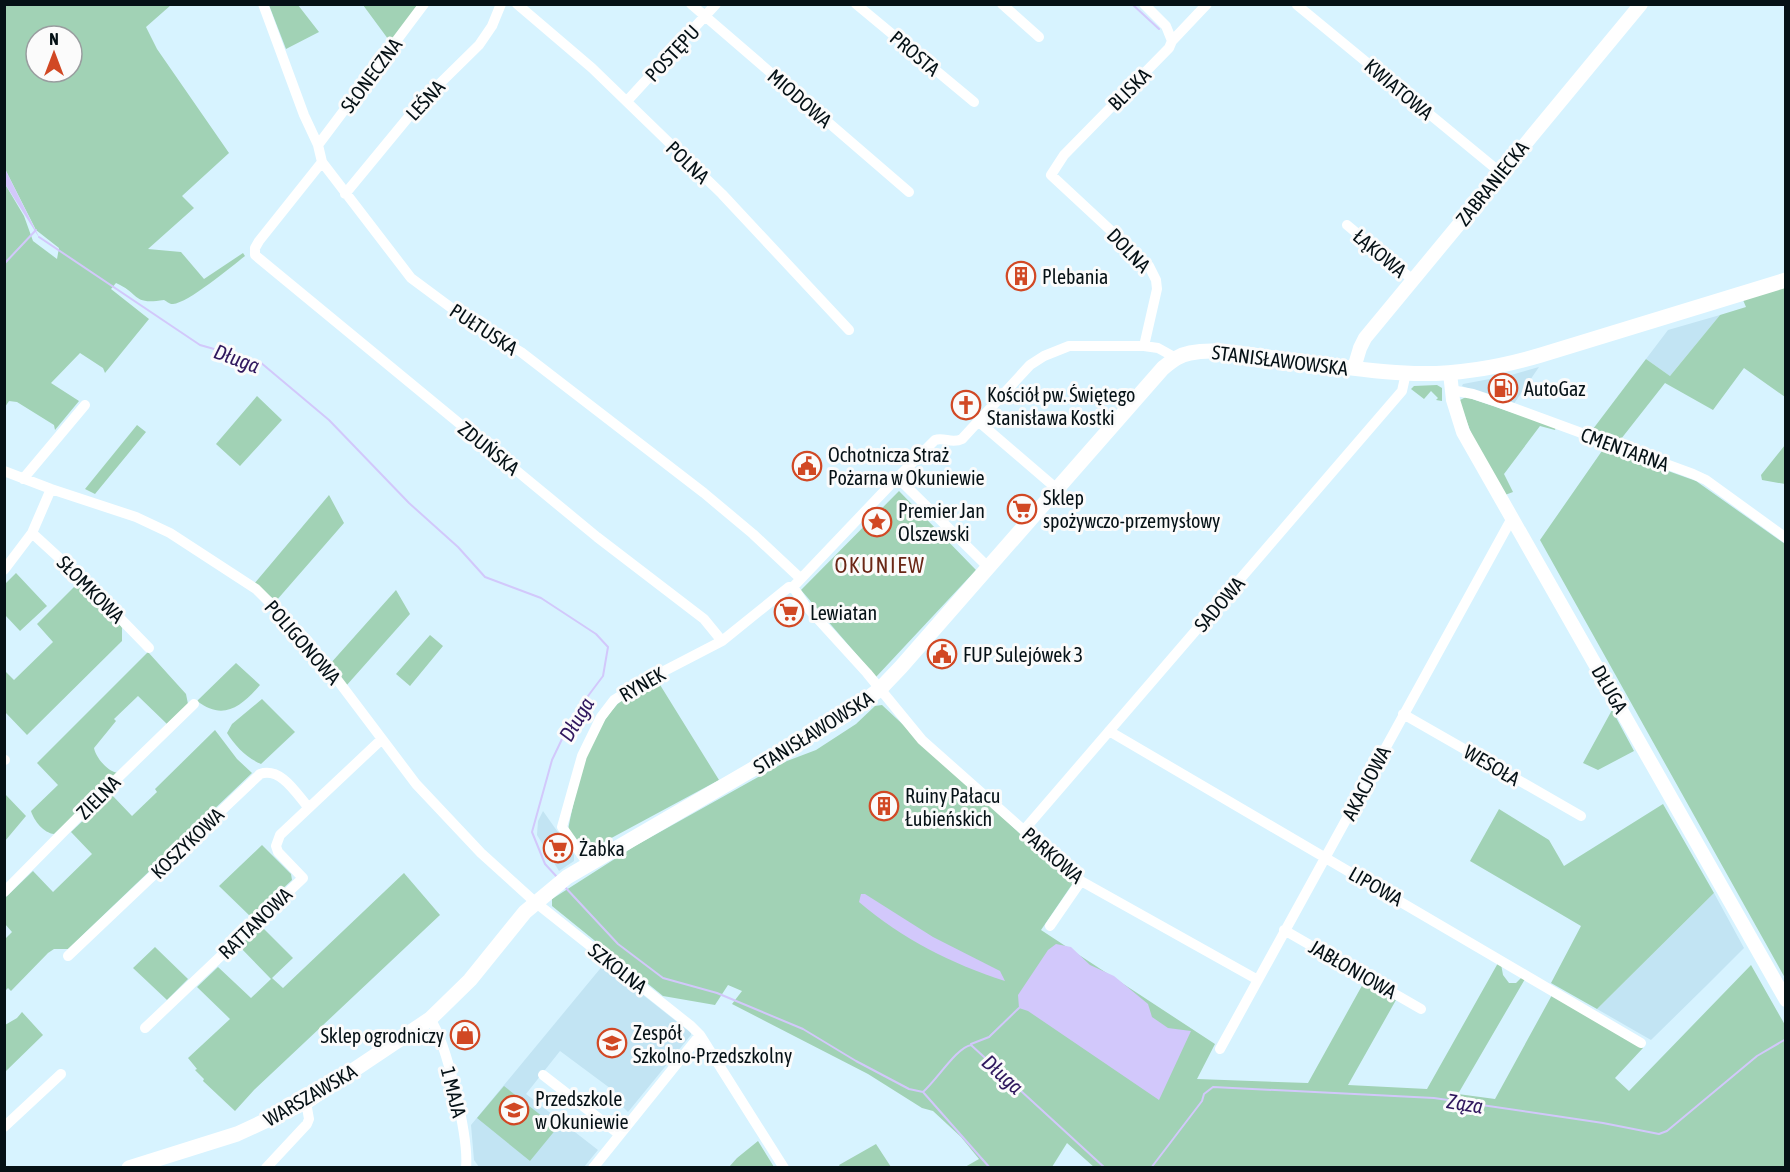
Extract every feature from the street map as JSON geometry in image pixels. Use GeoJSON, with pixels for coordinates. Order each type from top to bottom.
{"type":"FeatureCollection","features":[{"type":"Feature","properties":{"kind":"main road","name":"STANISŁAWOWSKA"},"geometry":{"type":"LineString","coordinates":[[567,877],[844,716],[880,690],[1163,368],[1176,358],[1204,351],[1406,373],[1450,373],[1508,364],[1541,355],[1785,280]]}},
{"type":"Feature","properties":{"kind":"main road","name":"WARSZAWSKA"},"geometry":{"type":"LineString","coordinates":[[129,1167],[237,1134],[306,1102],[430,1019],[470,980],[535,902],[567,877]]}},
{"type":"Feature","properties":{"kind":"street","name":"PUŁTUSKA"},"geometry":{"type":"LineString","coordinates":[[263,4],[304,115],[318,145],[322,162],[411,278],[473,324],[521,352],[704,493],[753,534],[796,583]]}},
{"type":"Feature","properties":{"kind":"street","name":"SŁONECZNA"},"geometry":{"type":"LineString","coordinates":[[318,145],[424,4]]}},
{"type":"Feature","properties":{"kind":"street","name":"LEŚNA"},"geometry":{"type":"LineString","coordinates":[[345,194],[420,103],[479,45],[492,26],[501,4]]}},
{"type":"Feature","properties":{"kind":"street","name":"POLNA"},"geometry":{"type":"LineString","coordinates":[[517,4],[592,68],[722,194],[849,330]]}},
{"type":"Feature","properties":{"kind":"street","name":"MIODOWA"},"geometry":{"type":"LineString","coordinates":[[691,4],[909,192]]}},
{"type":"Feature","properties":{"kind":"street","name":"POSTĘPU"},"geometry":{"type":"LineString","coordinates":[[627,101],[716,4]]}},
{"type":"Feature","properties":{"kind":"street","name":"PROSTA"},"geometry":{"type":"LineString","coordinates":[[856,4],[974,102]]}},
{"type":"Feature","properties":{"kind":"street"},"geometry":{"type":"LineString","coordinates":[[1002,4],[1040,37]]}},
{"type":"Feature","properties":{"kind":"street"},"geometry":{"type":"LineString","coordinates":[[1144,4],[1166,26],[1172,41]]}},
{"type":"Feature","properties":{"kind":"street","name":"BLISKA"},"geometry":{"type":"LineString","coordinates":[[1051,175],[1064,155],[1169,48],[1172,41],[1207,4]]}},
{"type":"Feature","properties":{"kind":"street","name":"ZABRANIECKA"},"geometry":{"type":"LineString","coordinates":[[1354,368],[1365,338],[1641,4]]}},
{"type":"Feature","properties":{"kind":"street","name":"KWIATOWA"},"geometry":{"type":"LineString","coordinates":[[1297,5],[1501,173]]}},
{"type":"Feature","properties":{"kind":"street","name":"ZDUŃSKA"},"geometry":{"type":"LineString","coordinates":[[322,162],[259,242],[255,248],[255,255],[597,537],[704,619],[722,641]]}},
{"type":"Feature","properties":{"kind":"street","name":"DOLNA"},"geometry":{"type":"LineString","coordinates":[[1051,175],[1149,266],[1156,280],[1157,290],[1144,346]]}},
{"type":"Feature","properties":{"kind":"street","name":"ŁĄKOWA"},"geometry":{"type":"LineString","coordinates":[[1347,225],[1413,280]]}},
{"type":"Feature","properties":{"kind":"street"},"geometry":{"type":"LineString","coordinates":[[1057,489],[979,422],[1030,365],[1044,356],[1069,346],[1144,346],[1158,348],[1176,358]]}},
{"type":"Feature","properties":{"kind":"street","name":"SADOWA"},"geometry":{"type":"LineString","coordinates":[[1024,830],[1402,391],[1406,373]]}},
{"type":"Feature","properties":{"kind":"street","name":"DŁUGA"},"geometry":{"type":"LineString","coordinates":[[1450,373],[1456,416],[1463,432],[1785,1000]]}},
{"type":"Feature","properties":{"kind":"street","name":"CMENTARNA"},"geometry":{"type":"LineString","coordinates":[[1451,390],[1497,402],[1693,474],[1706,480],[1785,537]]}},
{"type":"Feature","properties":{"kind":"street"},"geometry":{"type":"LineString","coordinates":[[24,479],[85,405]]}},
{"type":"Feature","properties":{"kind":"street","name":"RYNEK"},"geometry":{"type":"LineString","coordinates":[[588,864],[562,827],[582,756],[601,717],[614,700],[641,683],[722,641],[796,583],[891,484],[898,482],[900,474],[935,440],[939,438],[959,441],[979,422]]}},
{"type":"Feature","properties":{"kind":"street","name":"POLIGONOWA"},"geometry":{"type":"LineString","coordinates":[[4,471],[136,517],[170,533],[255,589],[308,642],[416,784],[444,815],[535,902]]}},
{"type":"Feature","properties":{"kind":"street"},"geometry":{"type":"LineString","coordinates":[[898,482],[908,488],[988,568]]}},
{"type":"Feature","properties":{"kind":"street"},"geometry":{"type":"LineString","coordinates":[[4,570],[32,533],[51,489]]}},
{"type":"Feature","properties":{"kind":"street","name":"AKACJOWA"},"geometry":{"type":"LineString","coordinates":[[1220,1050],[1512,518]]}},
{"type":"Feature","properties":{"kind":"street","name":"SŁOMKOWA"},"geometry":{"type":"LineString","coordinates":[[32,533],[149,648]]}},
{"type":"Feature","properties":{"kind":"street"},"geometry":{"type":"LineString","coordinates":[[796,583],[805,605],[880,690]]}},
{"type":"Feature","properties":{"kind":"street","name":"PARKOWA"},"geometry":{"type":"LineString","coordinates":[[880,690],[922,740],[1081,881],[1258,980]]}},
{"type":"Feature","properties":{"kind":"street","name":"ZIELNA"},"geometry":{"type":"LineString","coordinates":[[4,892],[194,704]]}},
{"type":"Feature","properties":{"kind":"street","name":"WESOŁA"},"geometry":{"type":"LineString","coordinates":[[1403,714],[1581,816]]}},
{"type":"Feature","properties":{"kind":"street","name":"LIPOWA"},"geometry":{"type":"LineString","coordinates":[[1109,731],[1641,1043]]}},
{"type":"Feature","properties":{"kind":"street","name":"RATTANOWA"},"geometry":{"type":"LineString","coordinates":[[145,1028],[303,878],[278,852],[276,846],[280,835],[382,739]]}},
{"type":"Feature","properties":{"kind":"street","name":"KOSZYKOWA"},"geometry":{"type":"LineString","coordinates":[[68,956],[260,774],[268,772],[279,775],[308,807]]}},
{"type":"Feature","properties":{"kind":"street"},"geometry":{"type":"LineString","coordinates":[[1050,926],[1081,881]]}},
{"type":"Feature","properties":{"kind":"street","name":"SZKOLNA"},"geometry":{"type":"LineString","coordinates":[[535,902],[692,1026],[784,1167]]}},
{"type":"Feature","properties":{"kind":"street","name":"JABŁONIOWA"},"geometry":{"type":"LineString","coordinates":[[1284,930],[1421,1009]]}},
{"type":"Feature","properties":{"kind":"street","name":"1 MAJA"},"geometry":{"type":"LineString","coordinates":[[430,1019],[439,1032],[454,1087],[465,1139],[466,1167]]}},
{"type":"Feature","properties":{"kind":"street"},"geometry":{"type":"LineString","coordinates":[[592,1167],[700,1035]]}},
{"type":"Feature","properties":{"kind":"street"},"geometry":{"type":"LineString","coordinates":[[4,1127],[61,1074]]}},
{"type":"Feature","properties":{"kind":"street"},"geometry":{"type":"LineString","coordinates":[[543,1075],[619,1134]]}},
{"type":"Feature","properties":{"kind":"street"},"geometry":{"type":"LineString","coordinates":[[266,1167],[307,1124],[309,1119],[306,1102]]}},
{"type":"Feature","properties":{"kind":"shaded area"},"geometry":{"type":"Polygon","coordinates":[[[5,169],[40,239],[5,184],[5,169]]]}},
{"type":"Feature","properties":{"kind":"shaded area"},"geometry":{"type":"Polygon","coordinates":[[[1720,315],[1670,376],[1646,359],[1668,330],[1720,315]]]}},
{"type":"Feature","properties":{"kind":"shaded area"},"geometry":{"type":"Polygon","coordinates":[[[1539,367],[1513,405],[1462,386],[1463,384],[1539,367]]]}},
{"type":"Feature","properties":{"kind":"shaded area"},"geometry":{"type":"Polygon","coordinates":[[[543,811],[574,855],[574,861],[559,871],[537,835],[538,821],[543,811]]]}},
{"type":"Feature","properties":{"kind":"shaded area"},"geometry":{"type":"Polygon","coordinates":[[[1714,893],[1744,948],[1706,986],[1651,1040],[1597,1009],[1714,893]]]}},
{"type":"Feature","properties":{"kind":"shaded area"},"geometry":{"type":"Polygon","coordinates":[[[861,894],[865,894],[933,937],[1000,971],[1005,981],[966,967],[910,939],[859,902],[861,894]]]}},
{"type":"Feature","properties":{"kind":"shaded area"},"geometry":{"type":"Polygon","coordinates":[[[1056,944],[1071,947],[1090,965],[1114,976],[1148,1004],[1152,1017],[1168,1028],[1191,1031],[1159,1100],[1028,1011],[1019,1008],[1018,995],[1048,950],[1056,944]]]}},
{"type":"Feature","properties":{"kind":"shaded area","name":"Zespół Szkolno-Przedszkolny"},"geometry":{"type":"Polygon","coordinates":[[[604,964],[691,1035],[628,1112],[622,1106],[626,1100],[560,1051],[526,1094],[598,1150],[584,1167],[479,1167],[474,1160],[471,1125],[604,964]]]}},
{"type":"Feature","properties":{"kind":"green space"},"geometry":{"type":"Polygon","coordinates":[[[4,5],[171,5],[146,27],[157,49],[229,153],[182,196],[194,208],[148,249],[181,252],[204,279],[243,253],[245,256],[189,298],[173,304],[164,300],[141,300],[116,283],[111,289],[149,319],[105,373],[103,368],[80,353],[51,383],[79,401],[55,430],[54,425],[17,402],[9,401],[5,407],[5,184],[24,216],[33,241],[57,259],[59,248],[36,230],[5,169],[4,5]]]}},
{"type":"Feature","properties":{"kind":"green space"},"geometry":{"type":"Polygon","coordinates":[[[269,5],[298,5],[319,32],[286,49],[269,5]]]}},
{"type":"Feature","properties":{"kind":"green space"},"geometry":{"type":"Polygon","coordinates":[[[363,5],[420,5],[391,43],[363,5]]]}},
{"type":"Feature","properties":{"kind":"green space"},"geometry":{"type":"Polygon","coordinates":[[[1785,287],[1785,397],[1744,368],[1713,410],[1665,383],[1621,439],[1593,429],[1646,359],[1670,376],[1720,315],[1746,307],[1743,300],[1785,287]]]}},
{"type":"Feature","properties":{"kind":"green space"},"geometry":{"type":"Polygon","coordinates":[[[1437,385],[1442,388],[1442,401],[1436,400],[1438,398],[1431,391],[1424,399],[1411,389],[1414,386],[1437,385]]]}},
{"type":"Feature","properties":{"kind":"green space"},"geometry":{"type":"Polygon","coordinates":[[[257,396],[282,420],[240,466],[216,444],[257,396]]]}},
{"type":"Feature","properties":{"kind":"green space"},"geometry":{"type":"Polygon","coordinates":[[[1466,397],[1556,427],[1555,430],[1540,426],[1504,474],[1513,492],[1505,495],[1473,438],[1460,404],[1460,400],[1466,397]]]}},
{"type":"Feature","properties":{"kind":"green space"},"geometry":{"type":"Polygon","coordinates":[[[137,425],[146,432],[95,494],[85,489],[137,425]]]}},
{"type":"Feature","properties":{"kind":"green space"},"geometry":{"type":"Polygon","coordinates":[[[1785,445],[1785,484],[1762,480],[1761,475],[1785,445]]]}},
{"type":"Feature","properties":{"kind":"green space"},"geometry":{"type":"Polygon","coordinates":[[[1604,448],[1696,481],[1785,544],[1785,978],[1540,540],[1604,448]]]}},
{"type":"Feature","properties":{"kind":"green space"},"geometry":{"type":"Polygon","coordinates":[[[899,491],[976,570],[876,677],[801,590],[899,491]]]}},
{"type":"Feature","properties":{"kind":"green space"},"geometry":{"type":"Polygon","coordinates":[[[329,495],[344,523],[276,601],[254,584],[329,495]]]}},
{"type":"Feature","properties":{"kind":"green space"},"geometry":{"type":"Polygon","coordinates":[[[16,573],[47,606],[20,631],[5,615],[5,584],[16,573]]]}},
{"type":"Feature","properties":{"kind":"green space"},"geometry":{"type":"Polygon","coordinates":[[[79,582],[118,621],[122,628],[122,641],[27,735],[5,712],[4,670],[14,680],[53,642],[37,624],[79,582]]]}},
{"type":"Feature","properties":{"kind":"green space"},"geometry":{"type":"Polygon","coordinates":[[[396,590],[410,614],[346,686],[330,664],[396,590]]]}},
{"type":"Feature","properties":{"kind":"green space"},"geometry":{"type":"Polygon","coordinates":[[[430,635],[443,646],[410,686],[396,674],[430,635]]]}},
{"type":"Feature","properties":{"kind":"green space"},"geometry":{"type":"Polygon","coordinates":[[[148,652],[186,694],[188,704],[167,724],[138,696],[114,719],[116,721],[94,748],[103,764],[118,773],[54,834],[43,829],[31,811],[58,785],[37,763],[148,652]]]}},
{"type":"Feature","properties":{"kind":"green space"},"geometry":{"type":"Polygon","coordinates":[[[236,663],[260,685],[246,700],[223,711],[206,707],[197,701],[236,663]]]}},
{"type":"Feature","properties":{"kind":"green space"},"geometry":{"type":"Polygon","coordinates":[[[657,680],[719,780],[591,849],[586,846],[583,849],[568,830],[580,777],[593,742],[601,725],[624,698],[657,680]]]}},
{"type":"Feature","properties":{"kind":"green space"},"geometry":{"type":"Polygon","coordinates":[[[262,699],[295,732],[261,764],[242,751],[227,733],[232,724],[262,699]]]}},
{"type":"Feature","properties":{"kind":"green space"},"geometry":{"type":"Polygon","coordinates":[[[882,705],[1073,883],[1041,930],[1215,1044],[1197,1079],[1308,1083],[1364,982],[1396,1000],[1348,1085],[1427,1089],[1498,963],[1501,964],[1503,975],[1509,983],[1516,983],[1522,977],[1525,979],[1458,1094],[1495,1099],[1552,995],[1643,1048],[1615,1078],[1629,1091],[1751,965],[1785,1025],[1785,1167],[1095,1168],[1067,1143],[1052,1167],[965,1167],[979,1159],[961,1137],[933,1111],[922,1108],[868,1074],[732,1004],[742,991],[728,985],[715,1005],[663,996],[552,906],[552,899],[635,846],[787,761],[816,750],[856,724],[875,706],[882,705]]]}},
{"type":"Feature","properties":{"kind":"green space"},"geometry":{"type":"Polygon","coordinates":[[[1612,710],[1634,751],[1598,770],[1583,763],[1612,710]]]}},
{"type":"Feature","properties":{"kind":"green space"},"geometry":{"type":"Polygon","coordinates":[[[215,730],[237,759],[252,773],[68,949],[54,949],[48,953],[11,991],[8,988],[5,991],[5,939],[12,932],[5,924],[5,898],[33,871],[53,892],[92,854],[71,832],[111,794],[132,816],[157,792],[155,789],[215,730]]]}},
{"type":"Feature","properties":{"kind":"green space"},"geometry":{"type":"Polygon","coordinates":[[[4,794],[26,816],[5,841],[4,794]]]}},
{"type":"Feature","properties":{"kind":"green space"},"geometry":{"type":"Polygon","coordinates":[[[1663,804],[1714,893],[1597,1009],[1551,983],[1581,926],[1470,861],[1499,809],[1549,840],[1564,866],[1663,804]]]}},
{"type":"Feature","properties":{"kind":"green space"},"geometry":{"type":"Polygon","coordinates":[[[262,845],[291,874],[292,880],[252,918],[219,886],[262,845]]]}},
{"type":"Feature","properties":{"kind":"green space"},"geometry":{"type":"Polygon","coordinates":[[[404,873],[440,915],[254,1090],[235,1111],[203,1081],[204,1079],[188,1058],[230,1019],[197,987],[218,967],[251,998],[271,979],[239,946],[261,926],[293,958],[272,978],[283,988],[404,873]]]}},
{"type":"Feature","properties":{"kind":"green space"},"geometry":{"type":"Polygon","coordinates":[[[155,947],[188,979],[167,1000],[133,968],[155,947]]]}},
{"type":"Feature","properties":{"kind":"green space"},"geometry":{"type":"Polygon","coordinates":[[[22,1012],[43,1035],[5,1072],[5,1025],[22,1012]]]}},
{"type":"Feature","properties":{"kind":"green space"},"geometry":{"type":"Polygon","coordinates":[[[504,1086],[557,1128],[530,1161],[477,1118],[504,1086]]]}},
{"type":"Feature","properties":{"kind":"green space"},"geometry":{"type":"Polygon","coordinates":[[[758,1141],[774,1167],[729,1167],[737,1158],[758,1141]]]}},
{"type":"Feature","properties":{"kind":"green space"},"geometry":{"type":"Polygon","coordinates":[[[876,1144],[891,1167],[841,1168],[839,1165],[876,1144]]]}},
{"type":"Feature","properties":{"kind":"waterway"},"geometry":{"type":"LineString","coordinates":[[1132,4],[1159,29]]}},
{"type":"Feature","properties":{"kind":"waterway"},"geometry":{"type":"LineString","coordinates":[[4,264],[36,230]]}},
{"type":"Feature","properties":{"kind":"waterway","name":"Długa"},"geometry":{"type":"LineString","coordinates":[[39,237],[200,345],[260,362],[329,420],[409,503],[458,547],[485,577],[541,598],[596,634],[608,647],[603,676],[573,716],[552,760],[532,832],[545,864],[557,877]]}},
{"type":"Feature","properties":{"kind":"waterway","name":"Długa"},"geometry":{"type":"LineString","coordinates":[[564,886],[618,944],[663,978],[717,993],[803,1029],[909,1089],[923,1092],[959,1052],[971,1045],[1105,1168]]}},
{"type":"Feature","properties":{"kind":"waterway"},"geometry":{"type":"LineString","coordinates":[[971,1044],[989,1037],[1019,1008]]}},
{"type":"Feature","properties":{"kind":"waterway","name":"Ząza"},"geometry":{"type":"LineString","coordinates":[[1151,1168],[1202,1101],[1204,1094],[1213,1087],[1434,1098],[1603,1123],[1659,1134],[1667,1131],[1757,1056],[1786,1039]]}},
{"type":"Feature","properties":{"kind":"waterway"},"geometry":{"type":"LineString","coordinates":[[923,1092],[990,1168]]}},
{"type":"Feature","properties":{"kind":"place","name":"Plebania"},"geometry":{"type":"Point","coordinates":[1021,276]}},
{"type":"Feature","properties":{"kind":"place","name":"AutoGaz"},"geometry":{"type":"Point","coordinates":[1503,388]}},
{"type":"Feature","properties":{"kind":"place","name":"Kościół pw. Świętego Stanisława Kostki"},"geometry":{"type":"Point","coordinates":[966,405]}},
{"type":"Feature","properties":{"kind":"place","name":"Ochotnicza Straż Pożarna w Okuniewie"},"geometry":{"type":"Point","coordinates":[807,466]}},
{"type":"Feature","properties":{"kind":"place","name":"Sklep spożywczo-przemysłowy"},"geometry":{"type":"Point","coordinates":[1022,509]}},
{"type":"Feature","properties":{"kind":"place","name":"Premier Jan Olszewski"},"geometry":{"type":"Point","coordinates":[877,522]}},
{"type":"Feature","properties":{"kind":"place","name":"Lewiatan"},"geometry":{"type":"Point","coordinates":[789,612]}},
{"type":"Feature","properties":{"kind":"place","name":"FUP Sulejówek 3"},"geometry":{"type":"Point","coordinates":[942,654]}},
{"type":"Feature","properties":{"kind":"place","name":"Ruiny Pałacu Łubieńskich"},"geometry":{"type":"Point","coordinates":[884,806]}},
{"type":"Feature","properties":{"kind":"place","name":"Żabka"},"geometry":{"type":"Point","coordinates":[558,848]}},
{"type":"Feature","properties":{"kind":"place","name":"Sklep ogrodniczy"},"geometry":{"type":"Point","coordinates":[465,1035]}},
{"type":"Feature","properties":{"kind":"place","name":"Zespół Szkolno-Przedszkolny"},"geometry":{"type":"Point","coordinates":[612,1043]}},
{"type":"Feature","properties":{"kind":"place","name":"Przedszkole w Okuniewie"},"geometry":{"type":"Point","coordinates":[514,1110]}},
{"type":"Feature","properties":{"kind":"district","name":"OKUNIEW"},"geometry":{"type":"Point","coordinates":[880,565]}}]}
